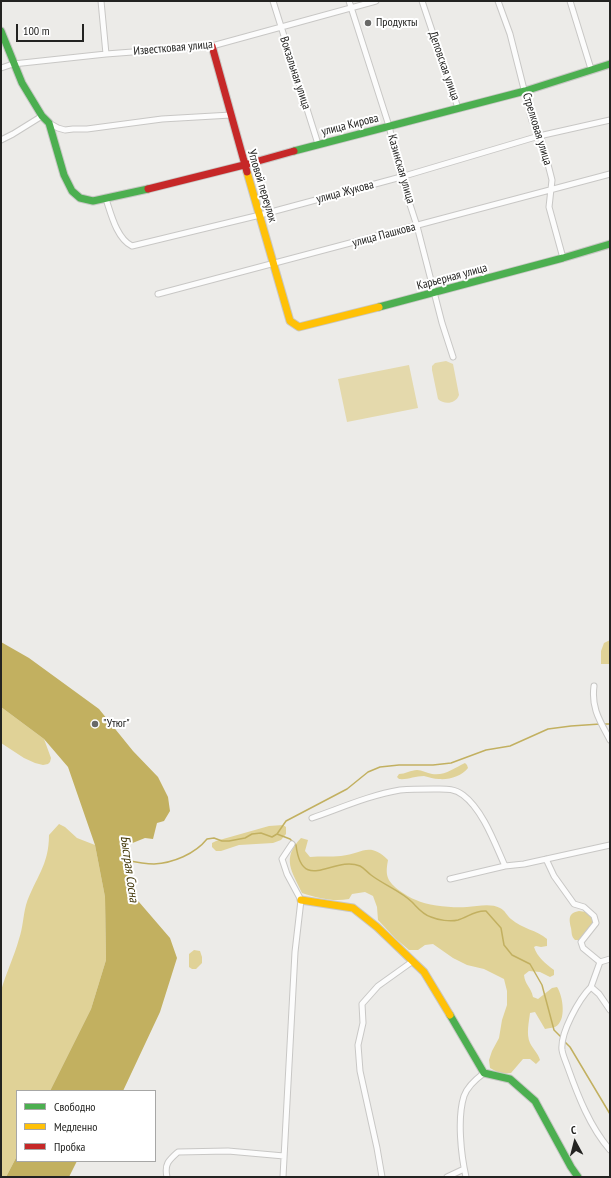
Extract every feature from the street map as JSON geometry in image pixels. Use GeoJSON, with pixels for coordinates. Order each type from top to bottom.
{"type":"FeatureCollection","features":[{"type":"Feature","properties":{"kind":"street"},"geometry":{"type":"LineString","coordinates":[[101,1],[106,54]]}},
{"type":"Feature","properties":{"kind":"street","name":"Вокзальная улица"},"geometry":{"type":"LineString","coordinates":[[273,1],[318,144]]}},
{"type":"Feature","properties":{"kind":"street","name":"Казинская улица"},"geometry":{"type":"LineString","coordinates":[[349,1],[389,126],[442,322],[453,357]]}},
{"type":"Feature","properties":{"kind":"street","name":"Известковая улица"},"geometry":{"type":"LineString","coordinates":[[1,68],[13,64],[106,54],[212,46],[376,1]]}},
{"type":"Feature","properties":{"kind":"street","name":"Деповская улица"},"geometry":{"type":"LineString","coordinates":[[422,1],[458,108]]}},
{"type":"Feature","properties":{"kind":"street","name":"Стрелковая улица"},"geometry":{"type":"LineString","coordinates":[[498,1],[510,34],[532,121],[542,141],[552,180],[549,207],[563,258]]}},
{"type":"Feature","properties":{"kind":"street"},"geometry":{"type":"LineString","coordinates":[[570,1],[591,69]]}},
{"type":"Feature","properties":{"kind":"street"},"geometry":{"type":"LineString","coordinates":[[1,32],[22,83],[42,116],[49,123],[65,130],[87,129],[162,119],[230,116]]}},
{"type":"Feature","properties":{"kind":"street","name":"Угловой переулок"},"geometry":{"type":"LineString","coordinates":[[212,46],[230,116],[290,321],[299,327]]}},
{"type":"Feature","properties":{"kind":"street","name":"улица Кирова"},"geometry":{"type":"LineString","coordinates":[[49,123],[64,176],[72,191],[80,198],[93,201],[244,165],[318,144],[525,91],[610,64]]}},
{"type":"Feature","properties":{"kind":"street"},"geometry":{"type":"LineString","coordinates":[[1,140],[14,134],[42,116]]}},
{"type":"Feature","properties":{"kind":"street","name":"улица Жукова"},"geometry":{"type":"LineString","coordinates":[[106,199],[111,215],[120,233],[127,244],[132,246],[260,215],[402,177],[539,136],[610,120]]}},
{"type":"Feature","properties":{"kind":"street","name":"улица Пашкова"},"geometry":{"type":"LineString","coordinates":[[158,294],[610,174]]}},
{"type":"Feature","properties":{"kind":"street","name":"Карьерная улица"},"geometry":{"type":"LineString","coordinates":[[299,327],[434,293],[610,244]]}},
{"type":"Feature","properties":{"kind":"street"},"geometry":{"type":"LineString","coordinates":[[594,686],[594,706],[598,719],[610,740]]}},
{"type":"Feature","properties":{"kind":"street"},"geometry":{"type":"LineString","coordinates":[[312,818],[376,796],[399,790],[454,789],[470,802],[478,811],[505,866]]}},
{"type":"Feature","properties":{"kind":"street"},"geometry":{"type":"LineString","coordinates":[[283,1177],[295,952],[301,900],[287,874],[282,859],[292,844]]}},
{"type":"Feature","properties":{"kind":"street"},"geometry":{"type":"LineString","coordinates":[[450,879],[505,866],[524,864],[610,845]]}},
{"type":"Feature","properties":{"kind":"street"},"geometry":{"type":"LineString","coordinates":[[546,859],[554,876],[574,904],[584,907],[594,916],[596,923],[582,942],[583,948],[600,962]]}},
{"type":"Feature","properties":{"kind":"street"},"geometry":{"type":"LineString","coordinates":[[301,900],[353,908],[378,927],[413,961],[424,972],[484,1073],[510,1079],[535,1101],[578,1177]]}},
{"type":"Feature","properties":{"kind":"street"},"geometry":{"type":"LineString","coordinates":[[600,962],[610,959]]}},
{"type":"Feature","properties":{"kind":"street"},"geometry":{"type":"LineString","coordinates":[[382,1177],[360,1071],[358,1045],[363,1023],[362,1004],[378,986],[413,961]]}},
{"type":"Feature","properties":{"kind":"street"},"geometry":{"type":"LineString","coordinates":[[600,962],[591,986],[582,996],[572,1016],[564,1037],[562,1050],[584,1109],[604,1143],[610,1150]]}},
{"type":"Feature","properties":{"kind":"street"},"geometry":{"type":"LineString","coordinates":[[591,986],[599,994],[610,1010]]}},
{"type":"Feature","properties":{"kind":"street"},"geometry":{"type":"LineString","coordinates":[[466,1177],[460,1127],[464,1096],[473,1082],[484,1073]]}},
{"type":"Feature","properties":{"kind":"street"},"geometry":{"type":"LineString","coordinates":[[167,1177],[165,1170],[169,1160],[178,1152],[228,1151],[284,1156]]}},
{"type":"Feature","properties":{"kind":"street"},"geometry":{"type":"LineString","coordinates":[[447,1177],[464,1169]]}},
{"type":"Feature","properties":{"kind":"shaded area"},"geometry":{"type":"Polygon","coordinates":[[[446,361],[453,364],[459,395],[453,402],[450,403],[443,402],[438,399],[432,370],[432,366],[435,363],[446,361]]]}},
{"type":"Feature","properties":{"kind":"shaded area"},"geometry":{"type":"Polygon","coordinates":[[[409,365],[418,408],[347,422],[338,379],[409,365]]]}},
{"type":"Feature","properties":{"kind":"shaded area"},"geometry":{"type":"Polygon","coordinates":[[[610,640],[610,664],[601,664],[601,651],[604,643],[610,640]]]}},
{"type":"Feature","properties":{"kind":"shaded area"},"geometry":{"type":"Polygon","coordinates":[[[1,642],[29,658],[99,709],[133,751],[158,777],[168,797],[170,811],[164,821],[157,823],[153,839],[145,838],[130,844],[126,851],[128,875],[133,895],[170,938],[177,958],[160,1012],[123,1090],[50,1090],[91,1009],[106,960],[105,897],[95,845],[68,767],[44,739],[1,707],[1,642]]]}},
{"type":"Feature","properties":{"kind":"shaded area"},"geometry":{"type":"Polygon","coordinates":[[[1,707],[44,739],[51,758],[48,764],[43,765],[35,763],[24,758],[1,743],[1,707]]]}},
{"type":"Feature","properties":{"kind":"shaded area"},"geometry":{"type":"Polygon","coordinates":[[[465,763],[468,768],[459,775],[451,778],[437,779],[424,776],[399,779],[397,777],[399,774],[417,770],[432,774],[441,774],[465,763]]]}},
{"type":"Feature","properties":{"kind":"shaded area"},"geometry":{"type":"Polygon","coordinates":[[[59,824],[65,827],[77,838],[95,845],[105,897],[106,960],[91,1009],[50,1090],[16,1090],[16,1158],[6,1177],[1,1177],[1,991],[20,935],[26,905],[47,855],[49,835],[59,824]]]}},
{"type":"Feature","properties":{"kind":"shaded area"},"geometry":{"type":"Polygon","coordinates":[[[283,825],[286,827],[286,834],[281,840],[273,843],[239,845],[221,851],[216,851],[212,847],[212,843],[216,841],[269,826],[283,825]]]}},
{"type":"Feature","properties":{"kind":"shaded area"},"geometry":{"type":"Polygon","coordinates":[[[301,838],[308,840],[305,851],[310,857],[341,856],[365,850],[376,851],[388,860],[387,874],[392,884],[412,898],[427,904],[441,906],[496,906],[502,909],[515,922],[539,933],[547,939],[547,946],[534,947],[535,951],[545,963],[554,970],[554,975],[550,977],[540,972],[529,971],[524,975],[533,997],[538,999],[552,988],[557,987],[561,996],[563,1008],[561,1019],[559,1024],[554,1027],[545,1029],[535,1012],[530,1013],[528,1036],[530,1043],[540,1060],[536,1064],[530,1059],[523,1059],[511,1073],[501,1074],[490,1068],[489,1060],[499,1038],[502,1020],[507,1005],[507,991],[504,979],[484,969],[467,965],[453,958],[433,944],[425,945],[418,950],[409,950],[378,920],[377,907],[373,896],[365,892],[352,894],[349,899],[337,900],[320,898],[302,893],[290,865],[291,852],[301,838]]]}},
{"type":"Feature","properties":{"kind":"shaded area"},"geometry":{"type":"Polygon","coordinates":[[[579,911],[586,912],[591,915],[593,923],[580,940],[575,940],[572,934],[570,917],[573,913],[579,911]]]}},
{"type":"Feature","properties":{"kind":"shaded area"},"geometry":{"type":"Polygon","coordinates":[[[194,950],[200,951],[202,963],[196,969],[192,969],[189,967],[189,954],[194,950]]]}},
{"type":"Feature","properties":{"kind":"shaded area"},"geometry":{"type":"Polygon","coordinates":[[[16,1158],[16,1162],[76,1162],[69,1177],[6,1177],[16,1158]]]}},
{"type":"Feature","properties":{"kind":"waterway","name":"Быстрая Сосна"},"geometry":{"type":"LineString","coordinates":[[126,860],[147,864],[169,862],[190,853],[207,839],[214,838],[222,841],[229,841],[245,838],[252,834],[261,833],[272,837],[277,834],[286,821],[347,789],[368,772],[380,767],[451,763],[486,750],[510,746],[548,729],[600,724]]}},
{"type":"Feature","properties":{"kind":"waterway"},"geometry":{"type":"LineString","coordinates":[[604,724],[610,724]]}},
{"type":"Feature","properties":{"kind":"waterway"},"geometry":{"type":"LineString","coordinates":[[277,834],[290,839],[296,845],[299,860],[305,868],[312,871],[339,865],[350,864],[360,866],[376,879],[408,898],[428,916],[455,921],[475,913],[486,911],[501,928],[504,945],[512,955],[530,964],[542,985],[554,1030],[562,1038]]}},
{"type":"Feature","properties":{"kind":"waterway"},"geometry":{"type":"LineString","coordinates":[[564,1041],[570,1047],[610,1114]]}},
{"type":"Feature","properties":{"kind":"traffic: fast"},"geometry":{"type":"LineString","coordinates":[[1,31],[22,83],[42,116],[49,123],[64,175],[72,191],[80,198],[93,201],[148,189]]}},
{"type":"Feature","properties":{"kind":"traffic: fast"},"geometry":{"type":"LineString","coordinates":[[294,151],[525,91],[610,64]]}},
{"type":"Feature","properties":{"kind":"traffic: fast"},"geometry":{"type":"LineString","coordinates":[[379,307],[610,244]]}},
{"type":"Feature","properties":{"kind":"traffic: fast"},"geometry":{"type":"LineString","coordinates":[[450,1015],[484,1073],[510,1079],[535,1101],[578,1177]]}},
{"type":"Feature","properties":{"kind":"traffic: slow"},"geometry":{"type":"LineString","coordinates":[[247,172],[290,321],[299,327],[379,307]]}},
{"type":"Feature","properties":{"kind":"traffic: slow"},"geometry":{"type":"LineString","coordinates":[[301,900],[353,908],[377,927],[424,972],[450,1015]]}},
{"type":"Feature","properties":{"kind":"traffic: jam"},"geometry":{"type":"LineString","coordinates":[[212,46],[247,172]]}},
{"type":"Feature","properties":{"kind":"traffic: jam"},"geometry":{"type":"LineString","coordinates":[[148,189],[294,151]]}},
{"type":"Feature","properties":{"kind":"place","name":"Продукты"},"geometry":{"type":"Point","coordinates":[368,23]}},
{"type":"Feature","properties":{"kind":"place","name":"\"Утюг\""},"geometry":{"type":"Point","coordinates":[95,724]}}]}
